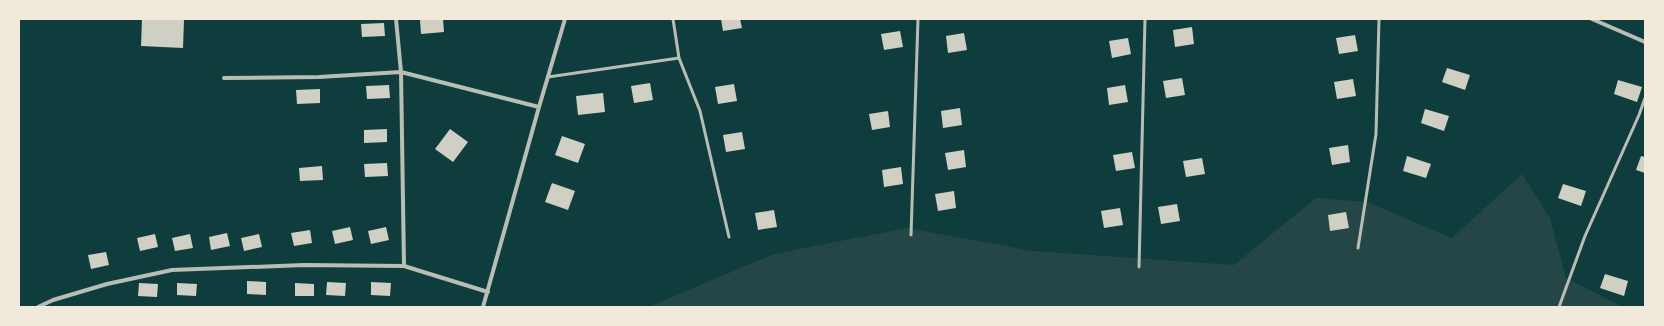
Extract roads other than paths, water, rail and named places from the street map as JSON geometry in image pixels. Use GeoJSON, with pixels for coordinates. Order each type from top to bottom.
{"type":"FeatureCollection","features":[{"type":"Feature","properties":{"kind":"street"},"geometry":{"type":"LineString","coordinates":[[396,19],[402,72],[404,266]]}},
{"type":"Feature","properties":{"kind":"street"},"geometry":{"type":"LineString","coordinates":[[483,307],[565,19]]}},
{"type":"Feature","properties":{"kind":"street"},"geometry":{"type":"LineString","coordinates":[[1592,19],[1645,42]]}},
{"type":"Feature","properties":{"kind":"street"},"geometry":{"type":"LineString","coordinates":[[224,78],[319,77],[402,72],[539,107]]}},
{"type":"Feature","properties":{"kind":"street"},"geometry":{"type":"LineString","coordinates":[[38,307],[53,300],[106,284],[172,270],[304,265],[404,266],[488,292]]}},
{"type":"Feature","properties":{"kind":"lane"},"geometry":{"type":"LineString","coordinates":[[673,19],[679,58],[700,111],[729,237]]}},
{"type":"Feature","properties":{"kind":"lane"},"geometry":{"type":"LineString","coordinates":[[911,235],[918,19]]}},
{"type":"Feature","properties":{"kind":"lane"},"geometry":{"type":"LineString","coordinates":[[1139,267],[1145,19]]}},
{"type":"Feature","properties":{"kind":"lane"},"geometry":{"type":"LineString","coordinates":[[1358,248],[1376,134],[1379,19]]}},
{"type":"Feature","properties":{"kind":"lane"},"geometry":{"type":"LineString","coordinates":[[548,77],[679,58]]}},
{"type":"Feature","properties":{"kind":"lane"},"geometry":{"type":"LineString","coordinates":[[1559,307],[1585,236],[1639,115],[1645,98]]}}]}
